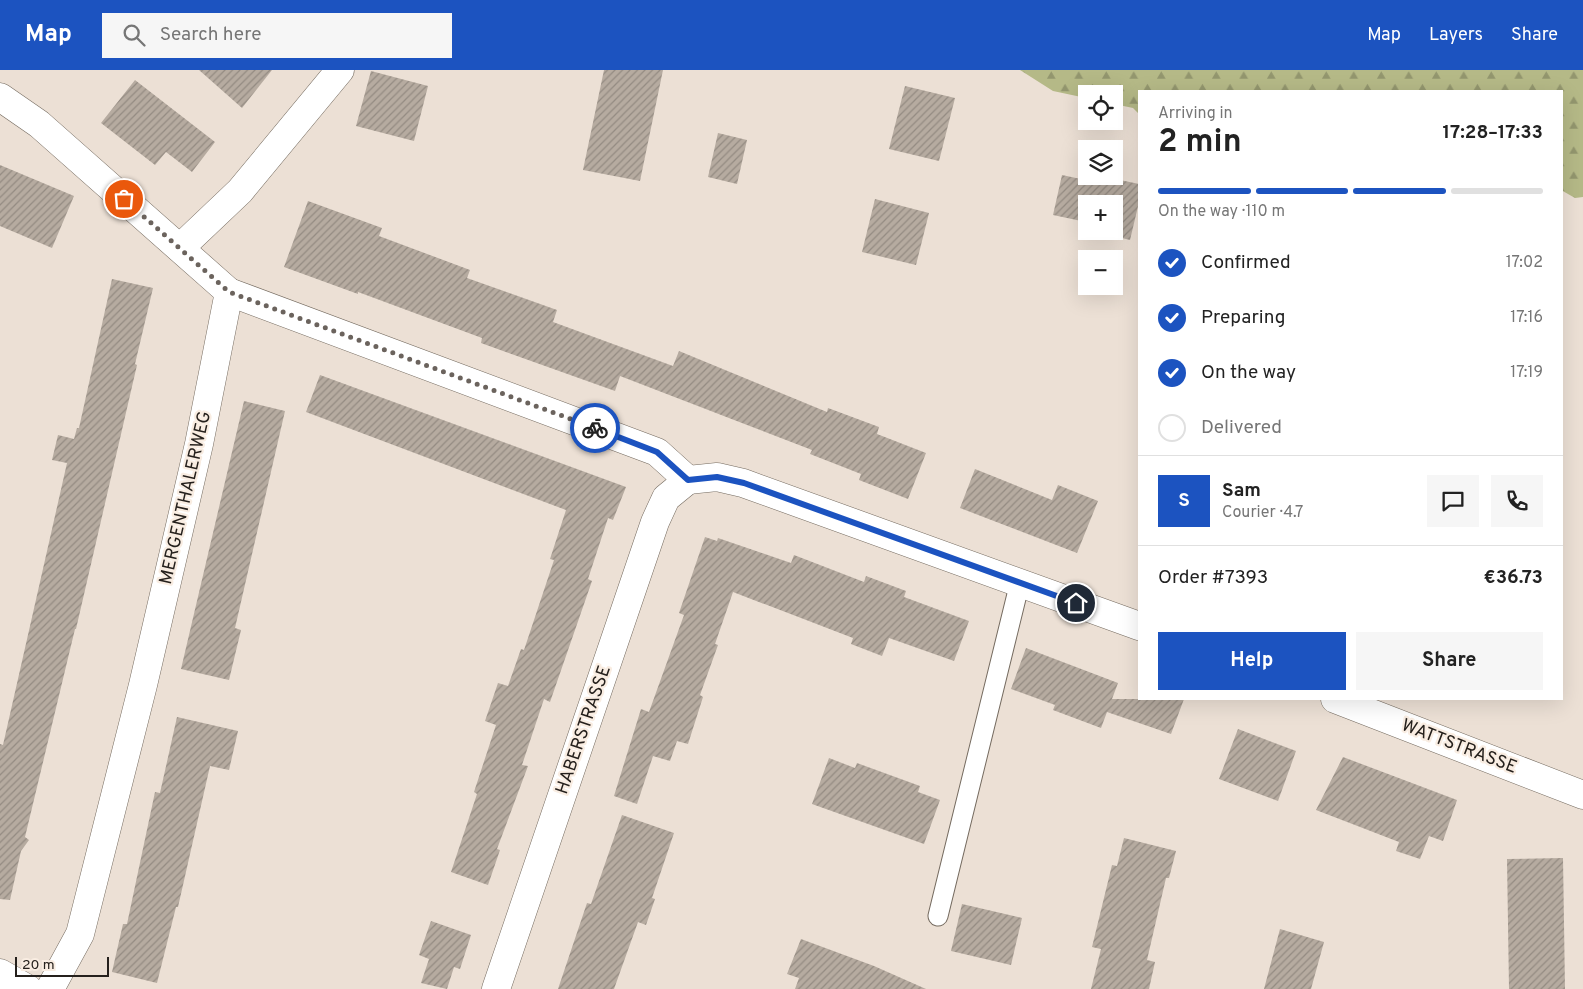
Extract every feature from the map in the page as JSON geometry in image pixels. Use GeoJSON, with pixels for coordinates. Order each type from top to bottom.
{"type":"FeatureCollection","features":[{"type":"Feature","properties":{"kind":"street"},"geometry":{"type":"LineString","coordinates":[[180,248],[240,190],[340,70]]}},
{"type":"Feature","properties":{"kind":"street"},"geometry":{"type":"LineString","coordinates":[[0,97],[39,124],[229,292],[657,452],[688,480],[717,477],[744,483],[1138,626]]}},
{"type":"Feature","properties":{"kind":"street","name":"MERGENTHALERWEG"},"geometry":{"type":"LineString","coordinates":[[50,989],[80,934],[145,675],[199,444],[229,292]]}},
{"type":"Feature","properties":{"kind":"street","name":"HABERSTRASSE"},"geometry":{"type":"LineString","coordinates":[[496,989],[655,522],[666,498],[688,480]]}},
{"type":"Feature","properties":{"kind":"street","name":"WATTSTRASSE"},"geometry":{"type":"LineString","coordinates":[[1337,700],[1583,795]]}},
{"type":"Feature","properties":{"kind":"street"},"geometry":{"type":"LineString","coordinates":[[0,973],[28,989]]}},
{"type":"Feature","properties":{"kind":"lane"},"geometry":{"type":"LineString","coordinates":[[938,916],[1020,582]]}},
{"type":"Feature","properties":{"kind":"green space"},"geometry":{"type":"Polygon","coordinates":[[[1020,70],[1583,70],[1583,197],[1575,198],[1563,191],[1563,90],[1138,90],[1138,113],[1133,108],[1123,106],[1123,85],[1078,85],[1078,96],[1053,91],[1020,70]]]}},
{"type":"Feature","properties":{"kind":"building"},"geometry":{"type":"Polygon","coordinates":[[[199,70],[272,70],[242,108],[199,70]]]}},
{"type":"Feature","properties":{"kind":"building"},"geometry":{"type":"Polygon","coordinates":[[[604,70],[663,70],[640,181],[583,170],[604,70]]]}},
{"type":"Feature","properties":{"kind":"building"},"geometry":{"type":"Polygon","coordinates":[[[371,71],[428,86],[414,141],[356,126],[371,71]]]}},
{"type":"Feature","properties":{"kind":"building"},"geometry":{"type":"Polygon","coordinates":[[[135,80],[215,142],[192,172],[166,152],[155,165],[101,123],[135,80]]]}},
{"type":"Feature","properties":{"kind":"building"},"geometry":{"type":"Polygon","coordinates":[[[905,86],[955,98],[939,161],[889,149],[905,86]]]}},
{"type":"Feature","properties":{"kind":"building"},"geometry":{"type":"Polygon","coordinates":[[[718,133],[747,140],[737,184],[708,177],[718,133]]]}},
{"type":"Feature","properties":{"kind":"building"},"geometry":{"type":"Polygon","coordinates":[[[0,165],[74,196],[52,248],[0,226],[0,165]]]}},
{"type":"Feature","properties":{"kind":"building"},"geometry":{"type":"Polygon","coordinates":[[[1062,175],[1078,178],[1078,185],[1123,185],[1123,181],[1138,184],[1138,206],[1130,240],[1123,238],[1123,195],[1078,195],[1078,220],[1053,215],[1062,175]]]}},
{"type":"Feature","properties":{"kind":"building"},"geometry":{"type":"Polygon","coordinates":[[[875,199],[929,213],[916,265],[862,252],[875,199]]]}},
{"type":"Feature","properties":{"kind":"building"},"geometry":{"type":"Polygon","coordinates":[[[308,201],[382,228],[379,236],[470,270],[467,278],[557,310],[553,322],[673,366],[679,351],[827,412],[828,408],[879,427],[877,434],[926,453],[908,499],[859,480],[861,474],[810,454],[812,450],[620,376],[615,391],[481,343],[482,338],[284,267],[308,201]]]}},
{"type":"Feature","properties":{"kind":"building"},"geometry":{"type":"Polygon","coordinates":[[[112,279],[153,288],[76,629],[25,837],[29,840],[21,851],[10,900],[0,899],[0,744],[3,745],[67,463],[52,460],[58,435],[74,439],[77,428],[79,428],[112,279]]]}},
{"type":"Feature","properties":{"kind":"building"},"geometry":{"type":"Polygon","coordinates":[[[320,375],[626,487],[613,520],[608,518],[588,579],[592,581],[550,702],[544,699],[522,765],[528,766],[497,849],[500,850],[488,885],[451,872],[477,794],[474,792],[496,725],[485,721],[498,683],[508,686],[521,649],[524,650],[554,560],[550,559],[566,510],[306,412],[320,375]]]}},
{"type":"Feature","properties":{"kind":"building"},"geometry":{"type":"Polygon","coordinates":[[[244,401],[285,411],[235,628],[241,630],[229,680],[181,669],[244,401]]]}},
{"type":"Feature","properties":{"kind":"building"},"geometry":{"type":"Polygon","coordinates":[[[975,469],[1052,500],[1058,485],[1098,501],[1077,553],[960,508],[975,469]]]}},
{"type":"Feature","properties":{"kind":"building"},"geometry":{"type":"Polygon","coordinates":[[[705,537],[717,541],[718,538],[791,563],[794,555],[864,582],[866,576],[906,591],[904,597],[969,621],[954,661],[889,638],[882,656],[851,644],[853,638],[733,592],[715,644],[718,645],[700,695],[703,697],[688,744],[677,741],[670,761],[653,756],[637,804],[614,796],[641,709],[649,712],[684,615],[679,613],[705,537]]]}},
{"type":"Feature","properties":{"kind":"building"},"geometry":{"type":"Polygon","coordinates":[[[1026,648],[1118,683],[1112,699],[1184,700],[1171,734],[1107,712],[1101,728],[1053,710],[1055,705],[1011,689],[1026,648]]]}},
{"type":"Feature","properties":{"kind":"building"},"geometry":{"type":"Polygon","coordinates":[[[177,717],[238,731],[229,770],[210,766],[178,907],[176,907],[157,983],[112,972],[123,924],[127,924],[155,792],[160,793],[177,717]]]}},
{"type":"Feature","properties":{"kind":"building"},"geometry":{"type":"Polygon","coordinates":[[[1238,729],[1296,751],[1278,801],[1219,779],[1238,729]]]}},
{"type":"Feature","properties":{"kind":"building"},"geometry":{"type":"Polygon","coordinates":[[[1343,757],[1457,800],[1443,841],[1429,836],[1420,859],[1396,851],[1399,842],[1316,810],[1343,757]]]}},
{"type":"Feature","properties":{"kind":"building"},"geometry":{"type":"Polygon","coordinates":[[[829,758],[855,768],[857,763],[920,786],[918,792],[940,800],[924,844],[812,804],[829,758]]]}},
{"type":"Feature","properties":{"kind":"building"},"geometry":{"type":"Polygon","coordinates":[[[622,815],[674,833],[652,898],[655,899],[646,925],[638,922],[614,989],[558,989],[587,903],[591,904],[622,815]]]}},
{"type":"Feature","properties":{"kind":"building"},"geometry":{"type":"Polygon","coordinates":[[[1124,838],[1176,851],[1169,878],[1166,878],[1147,960],[1155,962],[1149,989],[1091,989],[1101,949],[1092,947],[1112,865],[1117,866],[1124,838]]]}},
{"type":"Feature","properties":{"kind":"building"},"geometry":{"type":"Polygon","coordinates":[[[1563,858],[1565,989],[1509,989],[1507,859],[1563,858]]]}},
{"type":"Feature","properties":{"kind":"building"},"geometry":{"type":"Polygon","coordinates":[[[962,904],[1022,918],[1011,965],[951,951],[962,904]]]}},
{"type":"Feature","properties":{"kind":"building"},"geometry":{"type":"Polygon","coordinates":[[[431,921],[471,935],[460,969],[454,967],[447,989],[421,983],[429,959],[419,955],[431,921]]]}},
{"type":"Feature","properties":{"kind":"building"},"geometry":{"type":"Polygon","coordinates":[[[1280,929],[1324,942],[1311,989],[1264,989],[1280,929]]]}},
{"type":"Feature","properties":{"kind":"building"},"geometry":{"type":"Polygon","coordinates":[[[801,939],[874,966],[926,989],[795,989],[799,978],[787,974],[801,939]]]}},
{"type":"Feature","properties":{"kind":"way so far"},"geometry":{"type":"LineString","coordinates":[[124,199],[229,292],[595,428]]}},
{"type":"Feature","properties":{"kind":"route"},"geometry":{"type":"LineString","coordinates":[[595,428],[657,452],[688,480],[717,477],[744,483],[1076,603]]}}]}
